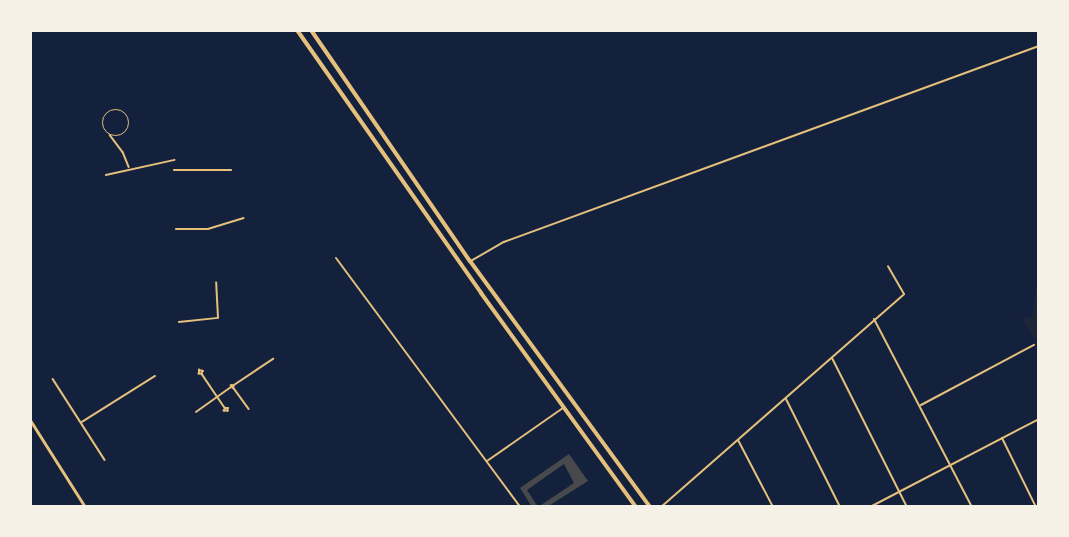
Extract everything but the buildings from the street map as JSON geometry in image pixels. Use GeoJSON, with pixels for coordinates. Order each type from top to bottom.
{"type":"FeatureCollection","features":[{"type":"Feature","properties":{"kind":"highway"},"geometry":{"type":"LineString","coordinates":[[310,30],[470,261],[650,507]]}},
{"type":"Feature","properties":{"kind":"highway"},"geometry":{"type":"LineString","coordinates":[[298,32],[481,293],[636,507]]}},
{"type":"Feature","properties":{"kind":"street"},"geometry":{"type":"LineString","coordinates":[[470,261],[504,242],[1039,46]]}},
{"type":"Feature","properties":{"kind":"street"},"geometry":{"type":"LineString","coordinates":[[109,134],[119,136],[127,130],[129,120],[123,111],[113,110],[105,116],[103,126],[109,134],[123,152],[129,168]]}},
{"type":"Feature","properties":{"kind":"street"},"geometry":{"type":"LineString","coordinates":[[106,175],[129,168],[174,160]]}},
{"type":"Feature","properties":{"kind":"street"},"geometry":{"type":"LineString","coordinates":[[174,170],[231,170]]}},
{"type":"Feature","properties":{"kind":"street"},"geometry":{"type":"LineString","coordinates":[[176,229],[208,229],[243,218]]}},
{"type":"Feature","properties":{"kind":"street"},"geometry":{"type":"LineString","coordinates":[[336,258],[520,507]]}},
{"type":"Feature","properties":{"kind":"street"},"geometry":{"type":"LineString","coordinates":[[661,507],[904,294],[888,266]]}},
{"type":"Feature","properties":{"kind":"street"},"geometry":{"type":"LineString","coordinates":[[178,322],[218,318],[216,283]]}},
{"type":"Feature","properties":{"kind":"street"},"geometry":{"type":"LineString","coordinates":[[874,319],[921,405],[972,507]]}},
{"type":"Feature","properties":{"kind":"street"},"geometry":{"type":"LineString","coordinates":[[921,405],[1035,345]]}},
{"type":"Feature","properties":{"kind":"street"},"geometry":{"type":"LineString","coordinates":[[196,412],[273,358]]}},
{"type":"Feature","properties":{"kind":"street"},"geometry":{"type":"LineString","coordinates":[[832,358],[907,507]]}},
{"type":"Feature","properties":{"kind":"street"},"geometry":{"type":"LineString","coordinates":[[202,374],[225,408]]}},
{"type":"Feature","properties":{"kind":"street"},"geometry":{"type":"LineString","coordinates":[[82,422],[155,376]]}},
{"type":"Feature","properties":{"kind":"street"},"geometry":{"type":"LineString","coordinates":[[53,379],[105,460]]}},
{"type":"Feature","properties":{"kind":"street"},"geometry":{"type":"LineString","coordinates":[[233,387],[249,410]]}},
{"type":"Feature","properties":{"kind":"street"},"geometry":{"type":"LineString","coordinates":[[786,398],[840,507]]}},
{"type":"Feature","properties":{"kind":"street"},"geometry":{"type":"LineString","coordinates":[[487,461],[565,407]]}},
{"type":"Feature","properties":{"kind":"street"},"geometry":{"type":"LineString","coordinates":[[870,507],[1039,419]]}},
{"type":"Feature","properties":{"kind":"street"},"geometry":{"type":"LineString","coordinates":[[30,420],[85,507]]}},
{"type":"Feature","properties":{"kind":"street"},"geometry":{"type":"LineString","coordinates":[[1002,438],[1036,507]]}},
{"type":"Feature","properties":{"kind":"street"},"geometry":{"type":"LineString","coordinates":[[738,440],[773,507]]}},
{"type":"Feature","properties":{"kind":"shaded area"},"geometry":{"type":"Polygon","coordinates":[[[1039,273],[1039,340],[1033,337],[1022,319],[1032,316],[1039,273]]]}}]}
